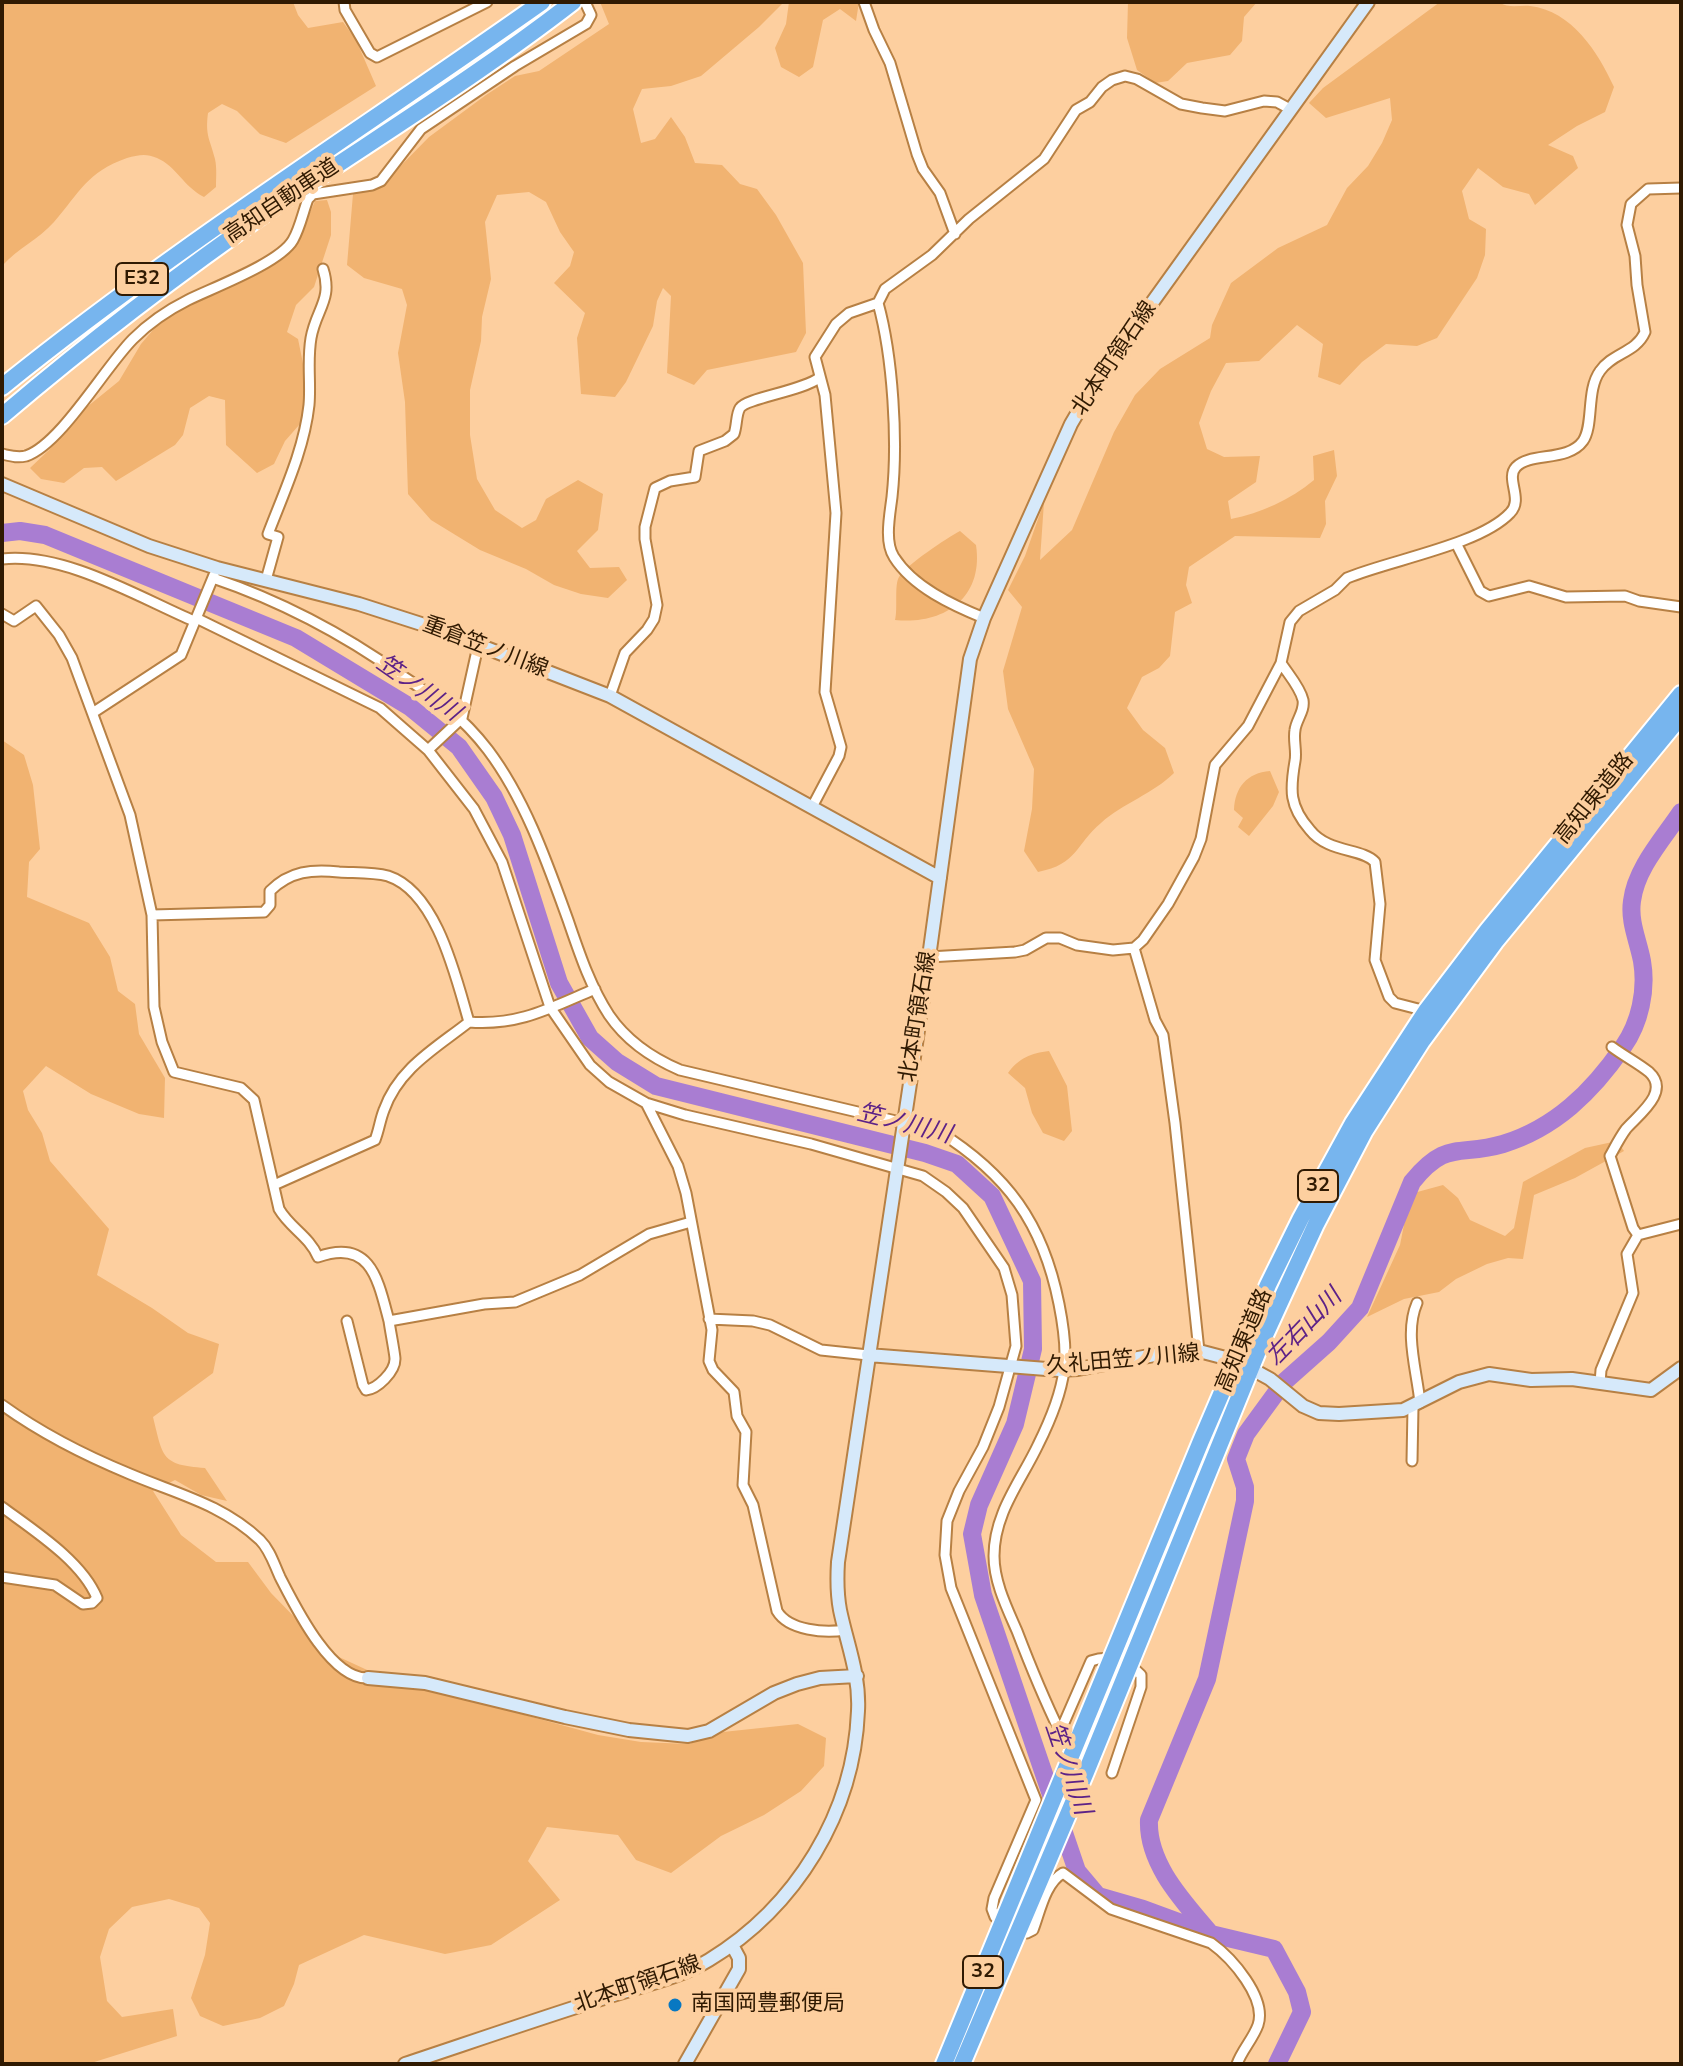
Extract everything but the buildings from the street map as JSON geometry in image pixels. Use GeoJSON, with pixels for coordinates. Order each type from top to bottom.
{"type":"FeatureCollection","features":[{"type":"Feature","properties":{"kind":"highway","name":"高知自動車道"},"geometry":{"type":"LineString","coordinates":[[2,416],[149,296],[279,204],[542,2]]}},
{"type":"Feature","properties":{"kind":"highway","name":"高知自動車道"},"geometry":{"type":"LineString","coordinates":[[2,387],[135,284],[287,177],[484,66],[582,4]]}},
{"type":"Feature","properties":{"kind":"highway","name":"高知東道路"},"geometry":{"type":"LineString","coordinates":[[1028,1884],[1086,1772],[1130,1665],[1244,1365],[1268,1285],[1353,1123],[1426,1011],[1487,931],[1681,694]]}},
{"type":"Feature","properties":{"kind":"highway","name":"高知東道路"},"geometry":{"type":"LineString","coordinates":[[962,2064],[1076,1748],[1201,1441],[1244,1365],[1364,1132],[1422,1041],[1495,942],[1681,716]]}},
{"type":"Feature","properties":{"kind":"highway","name":"高知東道路"},"geometry":{"type":"LineString","coordinates":[[944,2064],[1011,1926]]}},
{"type":"Feature","properties":{"kind":"main road","name":"北本町領石線"},"geometry":{"type":"LineString","coordinates":[[405,2064],[706,1962],[753,1930],[771,1912],[801,1874],[830,1827],[846,1780],[856,1733],[857,1676],[837,1584],[838,1562],[929,957],[968,674],[984,618],[1071,424],[1098,378],[1368,2]]}},
{"type":"Feature","properties":{"kind":"main road","name":"重倉笠ノ川線"},"geometry":{"type":"LineString","coordinates":[[2,484],[149,546],[213,577],[266,580],[386,613],[440,630],[610,696],[940,878]]}},
{"type":"Feature","properties":{"kind":"main road","name":"久礼田笠ノ川線"},"geometry":{"type":"LineString","coordinates":[[868,1355],[1062,1370],[1199,1351],[1244,1365],[1270,1379],[1303,1406],[1319,1413],[1339,1414],[1391,1411],[1417,1405],[1459,1382],[1489,1374],[1531,1380],[1572,1379],[1651,1390],[1681,1368]]}},
{"type":"Feature","properties":{"kind":"main road"},"geometry":{"type":"LineString","coordinates":[[368,1678],[425,1683],[578,1720],[629,1730],[688,1736],[709,1731],[774,1693],[797,1684],[820,1678],[857,1676]]}},
{"type":"Feature","properties":{"kind":"main road"},"geometry":{"type":"LineString","coordinates":[[685,2064],[739,1969],[739,1958],[732,1945]]}},
{"type":"Feature","properties":{"kind":"street"},"geometry":{"type":"LineString","coordinates":[[344,2],[345,10],[370,53],[377,57],[487,2]]}},
{"type":"Feature","properties":{"kind":"street"},"geometry":{"type":"LineString","coordinates":[[864,2],[890,63],[917,154],[923,169],[940,193],[955,234]]}},
{"type":"Feature","properties":{"kind":"street"},"geometry":{"type":"LineString","coordinates":[[2,454],[14,458],[45,445],[131,341],[153,321],[184,302],[250,271],[287,247],[293,241],[308,199],[313,194],[381,181],[421,129],[515,66],[586,24],[591,15],[582,4]]}},
{"type":"Feature","properties":{"kind":"street"},"geometry":{"type":"LineString","coordinates":[[984,618],[937,595],[911,576],[892,555],[888,527],[893,486],[894,422],[878,303],[885,289],[932,255],[969,219],[1044,159],[1076,110],[1090,102],[1112,80],[1125,76],[1137,79],[1181,104],[1202,108],[1225,111],[1264,101],[1277,102],[1290,109]]}},
{"type":"Feature","properties":{"kind":"street"},"geometry":{"type":"LineString","coordinates":[[929,957],[1015,952],[1046,938],[1060,938],[1087,947],[1113,950],[1134,948],[1168,904],[1194,857],[1201,839],[1215,765],[1248,726],[1281,663],[1290,622],[1299,611],[1335,590],[1347,578],[1456,543],[1511,513],[1516,503],[1513,475],[1516,467],[1525,462],[1561,455],[1578,446],[1585,438],[1594,382],[1601,369],[1634,348],[1645,332],[1635,256],[1627,225],[1631,204],[1648,189],[1681,188]]}},
{"type":"Feature","properties":{"kind":"street"},"geometry":{"type":"LineString","coordinates":[[266,580],[278,537],[268,534],[303,443],[310,402],[308,356],[314,321],[325,303],[328,283],[323,269]]}},
{"type":"Feature","properties":{"kind":"street"},"geometry":{"type":"LineString","coordinates":[[812,807],[841,747],[825,692],[836,513],[825,395],[815,357],[836,324],[849,313],[878,303]]}},
{"type":"Feature","properties":{"kind":"street"},"geometry":{"type":"LineString","coordinates":[[610,696],[625,653],[654,619],[657,605],[645,527],[655,488],[670,481],[695,477],[699,451],[734,434],[740,408],[747,402],[784,394],[810,385],[819,378]]}},
{"type":"Feature","properties":{"kind":"street"},"geometry":{"type":"LineString","coordinates":[[1456,543],[1480,591],[1489,596],[1529,586],[1566,597],[1625,596],[1681,607]]}},
{"type":"Feature","properties":{"kind":"street"},"geometry":{"type":"LineString","coordinates":[[2,559],[24,556],[72,568],[196,618],[380,708],[429,749],[474,809],[502,862],[554,1005],[590,1065],[609,1082],[646,1103],[685,1115],[896,1165],[923,1176],[946,1192],[983,1234],[1004,1268],[1012,1295],[1016,1346],[1013,1367],[983,1447],[947,1521],[945,1540],[951,1588],[1036,1800],[992,1909],[995,1917],[1011,1926],[1027,1933],[1033,1930],[1048,1890],[1056,1877],[1063,1873],[1111,1909],[1211,1943],[1221,1950],[1250,1984],[1260,2010],[1258,2026],[1237,2064]]}},
{"type":"Feature","properties":{"kind":"street"},"geometry":{"type":"LineString","coordinates":[[94,712],[181,655],[213,577],[260,594],[359,645],[460,719],[489,751],[529,822],[549,868],[592,990],[630,1038],[658,1060],[680,1070],[938,1131],[968,1150],[1020,1204],[1043,1242],[1054,1281],[1063,1325],[1062,1370],[1038,1445],[1004,1510],[995,1541],[994,1559],[1005,1602],[1060,1732],[1091,1661],[1102,1657],[1112,1658],[1130,1665],[1141,1675],[1141,1687],[1112,1773]]}},
{"type":"Feature","properties":{"kind":"street"},"geometry":{"type":"LineString","coordinates":[[2,614],[14,621],[36,606],[59,635],[72,658],[94,712],[130,815],[152,915],[154,1007],[162,1042],[174,1072],[241,1088],[254,1100],[279,1209],[285,1219],[313,1245],[318,1257],[329,1253],[359,1255],[369,1263],[381,1290],[395,1359],[384,1380],[369,1390],[363,1385],[347,1321]]}},
{"type":"Feature","properties":{"kind":"street"},"geometry":{"type":"LineString","coordinates":[[429,749],[460,719],[478,646]]}},
{"type":"Feature","properties":{"kind":"street"},"geometry":{"type":"LineString","coordinates":[[1281,663],[1303,700],[1303,709],[1295,727],[1295,760],[1290,787],[1292,800],[1309,830],[1318,839],[1352,854],[1364,854],[1375,862],[1380,904],[1375,960],[1389,997],[1395,1003],[1426,1011]]}},
{"type":"Feature","properties":{"kind":"street"},"geometry":{"type":"LineString","coordinates":[[152,915],[264,912],[270,905],[270,891],[278,883],[301,872],[319,870],[387,876],[412,890],[427,910],[449,957],[469,1022]]}},
{"type":"Feature","properties":{"kind":"street"},"geometry":{"type":"LineString","coordinates":[[1134,948],[1155,1020],[1163,1035],[1199,1351]]}},
{"type":"Feature","properties":{"kind":"street"},"geometry":{"type":"LineString","coordinates":[[274,1185],[375,1140],[390,1098],[411,1065],[469,1022],[506,1022],[528,1018],[592,990]]}},
{"type":"Feature","properties":{"kind":"street"},"geometry":{"type":"LineString","coordinates":[[1617,1051],[1649,1072],[1655,1087],[1650,1106],[1624,1132],[1610,1156],[1638,1235]]}},
{"type":"Feature","properties":{"kind":"street"},"geometry":{"type":"LineString","coordinates":[[646,1103],[678,1166],[713,1340],[709,1361],[713,1370],[734,1392],[737,1416],[746,1432],[743,1485],[753,1505],[777,1611],[781,1618],[795,1625],[827,1633],[845,1630]]}},
{"type":"Feature","properties":{"kind":"street"},"geometry":{"type":"LineString","coordinates":[[389,1321],[484,1304],[515,1302],[580,1275],[649,1234],[691,1222]]}},
{"type":"Feature","properties":{"kind":"street"},"geometry":{"type":"LineString","coordinates":[[1600,1383],[1601,1370],[1633,1293],[1627,1254],[1638,1235],[1681,1224]]}},
{"type":"Feature","properties":{"kind":"street"},"geometry":{"type":"LineString","coordinates":[[1412,1461],[1417,1405],[1411,1338],[1413,1312],[1417,1303]]}},
{"type":"Feature","properties":{"kind":"street"},"geometry":{"type":"LineString","coordinates":[[709,1319],[753,1321],[770,1325],[821,1350],[868,1355]]}},
{"type":"Feature","properties":{"kind":"street"},"geometry":{"type":"LineString","coordinates":[[2,1405],[65,1443],[113,1467],[193,1496],[227,1515],[266,1548],[293,1602],[321,1647],[352,1677],[368,1678]]}},
{"type":"Feature","properties":{"kind":"street"},"geometry":{"type":"LineString","coordinates":[[2,1507],[45,1538],[84,1577],[97,1598],[92,1603],[83,1604],[55,1585],[2,1577]]}},
{"type":"Feature","properties":{"kind":"shaded area"},"geometry":{"type":"Polygon","coordinates":[[[2,2],[293,2],[308,28],[343,22],[356,40],[376,86],[286,143],[260,134],[237,111],[222,104],[208,113],[208,132],[216,162],[216,187],[204,197],[157,158],[142,155],[127,158],[93,176],[48,228],[2,266],[2,2]]]}},
{"type":"Feature","properties":{"kind":"shaded area"},"geometry":{"type":"Polygon","coordinates":[[[600,2],[784,2],[701,76],[671,86],[642,89],[633,109],[641,143],[655,139],[671,117],[685,137],[695,163],[722,165],[740,184],[757,189],[776,215],[803,263],[806,333],[796,352],[707,370],[694,385],[667,373],[671,296],[663,288],[657,301],[653,326],[626,382],[615,397],[581,394],[577,338],[585,313],[554,283],[570,266],[574,252],[560,232],[546,202],[529,192],[497,195],[485,222],[491,279],[470,390],[470,435],[477,479],[495,510],[522,528],[536,520],[546,499],[578,480],[603,494],[598,530],[577,551],[590,568],[619,567],[627,580],[608,598],[581,594],[554,585],[526,569],[480,550],[431,520],[408,494],[405,402],[398,353],[407,305],[402,289],[364,278],[347,265],[353,194],[380,187],[429,137],[486,95],[515,76],[539,71],[609,24],[600,2]]]}},
{"type":"Feature","properties":{"kind":"shaded area"},"geometry":{"type":"Polygon","coordinates":[[[789,2],[859,2],[856,21],[840,9],[823,20],[813,67],[799,77],[781,67],[775,48],[786,24],[789,2]]]}},
{"type":"Feature","properties":{"kind":"shaded area"},"geometry":{"type":"Polygon","coordinates":[[[1128,2],[1257,2],[1244,17],[1242,41],[1230,55],[1187,63],[1168,81],[1155,83],[1137,70],[1127,38],[1128,2]]]}},
{"type":"Feature","properties":{"kind":"shaded area"},"geometry":{"type":"Polygon","coordinates":[[[1440,2],[1499,2],[1545,9],[1559,16],[1582,35],[1614,87],[1605,112],[1548,145],[1573,156],[1578,168],[1535,205],[1529,194],[1503,187],[1478,168],[1462,191],[1469,219],[1486,229],[1485,255],[1477,278],[1437,338],[1417,346],[1386,344],[1362,362],[1340,385],[1318,377],[1323,344],[1297,325],[1259,361],[1226,363],[1199,423],[1207,449],[1224,457],[1260,456],[1256,482],[1228,501],[1231,519],[1264,509],[1295,494],[1314,480],[1313,456],[1334,450],[1337,476],[1325,501],[1326,524],[1320,538],[1235,536],[1189,567],[1186,585],[1192,603],[1175,612],[1170,656],[1159,668],[1142,677],[1127,708],[1143,730],[1165,748],[1174,773],[1110,816],[1092,831],[1069,859],[1038,872],[1024,851],[1032,809],[1034,769],[1008,709],[1003,671],[1022,607],[1008,590],[1025,556],[1044,502],[1040,560],[1072,530],[1114,432],[1135,395],[1160,369],[1210,338],[1212,325],[1231,283],[1278,248],[1327,225],[1347,188],[1368,166],[1392,120],[1390,98],[1326,118],[1309,103],[1323,88],[1440,2]]]}},
{"type":"Feature","properties":{"kind":"shaded area"},"geometry":{"type":"Polygon","coordinates":[[[327,200],[331,212],[331,235],[314,287],[296,305],[287,332],[298,339],[308,388],[307,416],[285,441],[274,464],[257,473],[226,445],[225,400],[209,396],[190,408],[183,435],[175,445],[116,481],[102,467],[84,468],[64,483],[41,479],[30,468],[77,415],[119,381],[141,344],[159,323],[182,304],[295,247],[315,201],[327,200]]]}},
{"type":"Feature","properties":{"kind":"shaded area"},"geometry":{"type":"Polygon","coordinates":[[[960,531],[976,545],[974,580],[967,593],[957,604],[929,618],[895,620],[899,577],[918,559],[960,531]]]}},
{"type":"Feature","properties":{"kind":"shaded area"},"geometry":{"type":"Polygon","coordinates":[[[2,740],[24,755],[33,785],[40,849],[29,862],[27,897],[89,923],[110,957],[118,991],[135,1004],[139,1034],[165,1078],[164,1118],[139,1114],[91,1094],[46,1066],[23,1091],[28,1110],[42,1133],[50,1161],[109,1229],[97,1275],[188,1333],[219,1344],[213,1373],[153,1417],[166,1456],[180,1464],[205,1468],[227,1501],[201,1495],[175,1480],[153,1491],[181,1535],[216,1562],[248,1562],[271,1593],[308,1631],[339,1657],[378,1675],[598,1735],[641,1742],[689,1744],[723,1732],[798,1724],[826,1738],[824,1766],[801,1791],[764,1815],[721,1836],[671,1873],[636,1860],[618,1835],[547,1827],[528,1861],[560,1900],[491,1945],[445,1954],[364,1935],[299,1965],[284,2006],[260,2018],[223,2026],[200,2016],[191,1998],[205,1955],[210,1923],[199,1908],[169,1899],[132,1907],[109,1929],[100,1957],[107,2001],[122,2017],[173,2009],[177,2036],[88,2064],[2,2064],[2,740]]]}},
{"type":"Feature","properties":{"kind":"shaded area"},"geometry":{"type":"Polygon","coordinates":[[[1270,771],[1279,792],[1273,806],[1249,836],[1238,827],[1243,818],[1234,810],[1237,794],[1249,778],[1270,771]]]}},
{"type":"Feature","properties":{"kind":"shaded area"},"geometry":{"type":"Polygon","coordinates":[[[1049,1051],[1067,1086],[1072,1131],[1064,1141],[1043,1133],[1032,1113],[1025,1088],[1008,1073],[1026,1057],[1049,1051]]]}},
{"type":"Feature","properties":{"kind":"shaded area"},"geometry":{"type":"Polygon","coordinates":[[[1617,1141],[1624,1151],[1575,1178],[1534,1195],[1523,1259],[1508,1258],[1487,1264],[1456,1279],[1439,1292],[1404,1299],[1367,1317],[1400,1245],[1410,1194],[1443,1185],[1458,1198],[1470,1220],[1505,1236],[1514,1228],[1523,1182],[1585,1148],[1617,1141]]]}},
{"type":"Feature","properties":{"kind":"waterway","name":"笠ノ川川"},"geometry":{"type":"LineString","coordinates":[[2,533],[20,531],[45,535],[296,638],[410,707],[459,747],[494,797],[512,835],[559,983],[590,1038],[617,1062],[656,1086],[925,1153],[957,1164],[992,1196],[1032,1281],[1033,1349],[1015,1424],[979,1505],[972,1534],[983,1595],[1077,1871],[1098,1896],[1211,1934],[1274,1949],[1297,1992],[1302,2012],[1277,2064]]}},
{"type":"Feature","properties":{"kind":"waterway","name":"左右山川"},"geometry":{"type":"LineString","coordinates":[[1210,1933],[1161,1867],[1154,1852],[1149,1820],[1207,1679],[1245,1501],[1245,1487],[1236,1459],[1246,1434],[1284,1382],[1329,1342],[1360,1308],[1412,1182],[1424,1169],[1445,1155],[1503,1144],[1556,1118],[1585,1093],[1623,1047],[1638,1017],[1644,983],[1632,901],[1639,877],[1651,854],[1681,812]]}},
{"type":"Feature","properties":{"kind":"place","name":"南国岡豊郵便局"},"geometry":{"type":"Point","coordinates":[675,2005]}}]}
